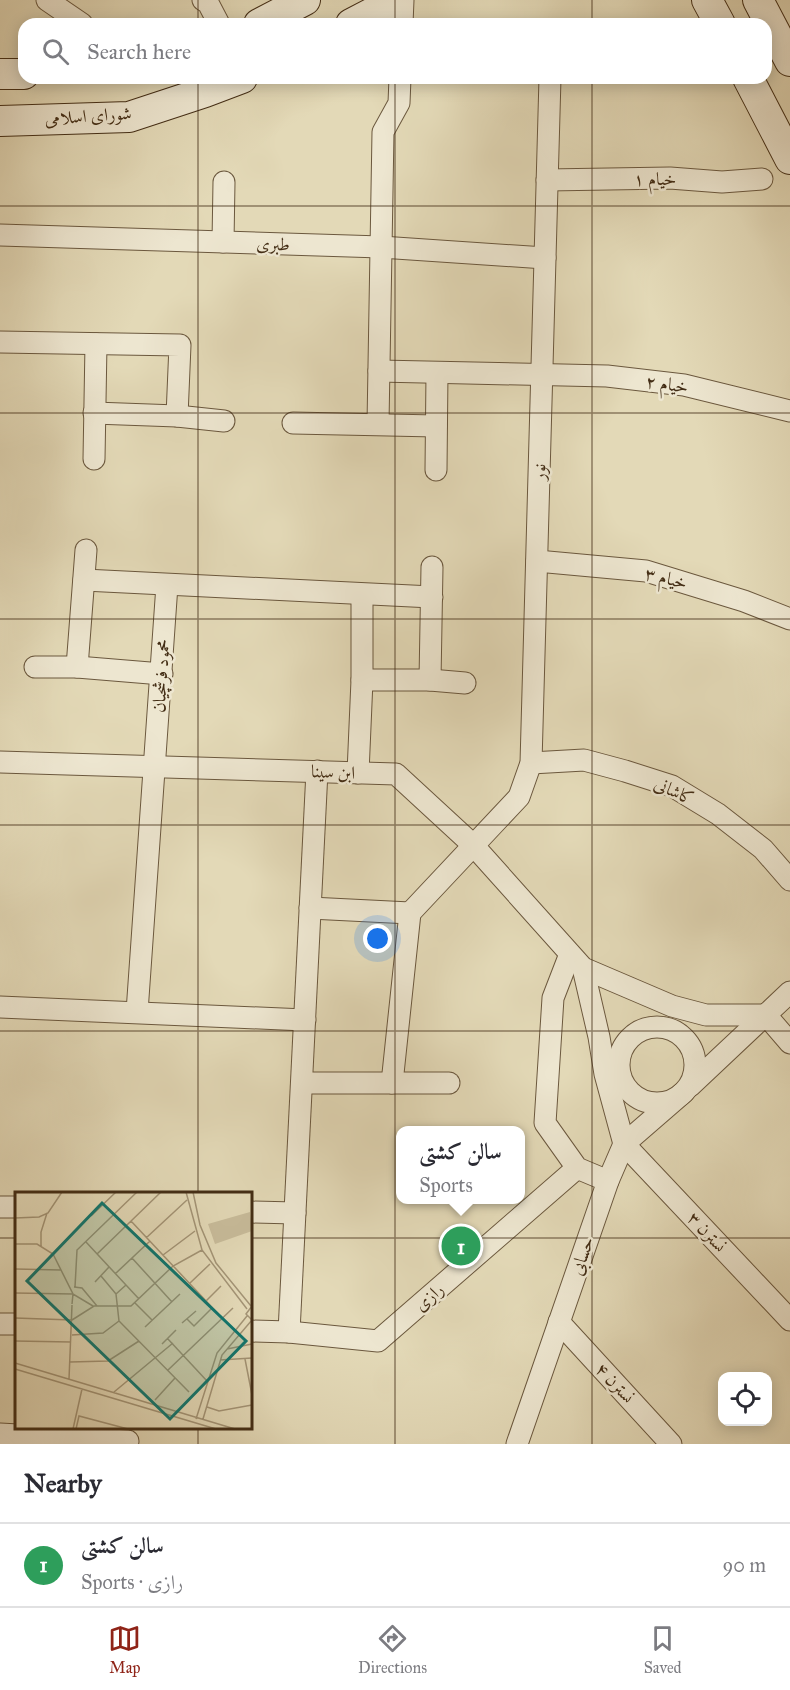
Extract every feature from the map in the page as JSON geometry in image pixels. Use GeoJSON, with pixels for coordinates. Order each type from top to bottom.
{"type":"FeatureCollection","features":[{"type":"Feature","properties":{"kind":"main road"},"geometry":{"type":"LineString","coordinates":[[270,18],[305,0]]}},
{"type":"Feature","properties":{"kind":"main road"},"geometry":{"type":"LineString","coordinates":[[362,18],[397,0]]}},
{"type":"Feature","properties":{"kind":"main road"},"geometry":{"type":"LineString","coordinates":[[708,0],[717,18]]}},
{"type":"Feature","properties":{"kind":"main road"},"geometry":{"type":"LineString","coordinates":[[758,0],[767,18]]}},
{"type":"Feature","properties":{"kind":"main road"},"geometry":{"type":"LineString","coordinates":[[772,27],[790,62]]}},
{"type":"Feature","properties":{"kind":"main road"},"geometry":{"type":"LineString","coordinates":[[0,74],[18,74]]}},
{"type":"Feature","properties":{"kind":"main road","name":"شورای اسلامی"},"geometry":{"type":"LineString","coordinates":[[0,121],[129,117],[227,84]]}},
{"type":"Feature","properties":{"kind":"main road"},"geometry":{"type":"LineString","coordinates":[[751,84],[790,159]]}},
{"type":"Feature","properties":{"kind":"street"},"geometry":{"type":"LineString","coordinates":[[47,0],[73,18]]}},
{"type":"Feature","properties":{"kind":"street"},"geometry":{"type":"LineString","coordinates":[[204,0],[216,18]]}},
{"type":"Feature","properties":{"kind":"street"},"geometry":{"type":"LineString","coordinates":[[402,18],[403,0]]}},
{"type":"Feature","properties":{"kind":"street"},"geometry":{"type":"LineString","coordinates":[[378,424],[383,132],[399,103],[400,84]]}},
{"type":"Feature","properties":{"kind":"street","name":"نور"},"geometry":{"type":"LineString","coordinates":[[410,913],[519,797],[531,763],[550,84]]}},
{"type":"Feature","properties":{"kind":"street","name":"خیام ۱"},"geometry":{"type":"LineString","coordinates":[[547,180],[670,178],[722,182],[762,179]]}},
{"type":"Feature","properties":{"kind":"street"},"geometry":{"type":"LineString","coordinates":[[223,242],[224,182]]}},
{"type":"Feature","properties":{"kind":"street","name":"طبری"},"geometry":{"type":"LineString","coordinates":[[0,236],[381,247],[545,258]]}},
{"type":"Feature","properties":{"kind":"street"},"geometry":{"type":"LineString","coordinates":[[0,342],[180,345],[177,416]]}},
{"type":"Feature","properties":{"kind":"street"},"geometry":{"type":"LineString","coordinates":[[94,459],[96,344]]}},
{"type":"Feature","properties":{"kind":"street","name":"خیام ۲"},"geometry":{"type":"LineString","coordinates":[[379,371],[608,376],[684,385],[790,411]]}},
{"type":"Feature","properties":{"kind":"street"},"geometry":{"type":"LineString","coordinates":[[436,470],[437,373]]}},
{"type":"Feature","properties":{"kind":"street"},"geometry":{"type":"LineString","coordinates":[[94,413],[177,416],[224,421]]}},
{"type":"Feature","properties":{"kind":"street"},"geometry":{"type":"LineString","coordinates":[[293,423],[436,426]]}},
{"type":"Feature","properties":{"kind":"street"},"geometry":{"type":"LineString","coordinates":[[77,667],[86,550]]}},
{"type":"Feature","properties":{"kind":"street","name":"خیام ۳"},"geometry":{"type":"LineString","coordinates":[[537,561],[646,571],[744,601],[790,619]]}},
{"type":"Feature","properties":{"kind":"street"},"geometry":{"type":"LineString","coordinates":[[430,680],[432,567]]}},
{"type":"Feature","properties":{"kind":"street"},"geometry":{"type":"LineString","coordinates":[[84,580],[432,597]]}},
{"type":"Feature","properties":{"kind":"street","name":"محمود فرشچیان"},"geometry":{"type":"LineString","coordinates":[[137,1012],[162,674],[166,585]]}},
{"type":"Feature","properties":{"kind":"street"},"geometry":{"type":"LineString","coordinates":[[358,773],[362,680],[362,595]]}},
{"type":"Feature","properties":{"kind":"street"},"geometry":{"type":"LineString","coordinates":[[35,667],[77,667],[162,674]]}},
{"type":"Feature","properties":{"kind":"street"},"geometry":{"type":"LineString","coordinates":[[362,680],[430,680],[465,683]]}},
{"type":"Feature","properties":{"kind":"street","name":"کاشانی"},"geometry":{"type":"LineString","coordinates":[[531,763],[584,760],[672,786],[718,814],[763,849],[790,880]]}},
{"type":"Feature","properties":{"kind":"street","name":"ابن سینا"},"geometry":{"type":"LineString","coordinates":[[0,762],[396,774],[473,845],[576,961]]}},
{"type":"Feature","properties":{"kind":"street"},"geometry":{"type":"LineString","coordinates":[[289,1332],[317,771]]}},
{"type":"Feature","properties":{"kind":"street"},"geometry":{"type":"LineString","coordinates":[[310,908],[410,913],[392,1083]]}},
{"type":"Feature","properties":{"kind":"street"},"geometry":{"type":"LineString","coordinates":[[576,961],[672,1006],[706,1015],[765,1015],[790,1043]]}},
{"type":"Feature","properties":{"kind":"street"},"geometry":{"type":"LineString","coordinates":[[576,961],[612,1073],[624,1144]]}},
{"type":"Feature","properties":{"kind":"street"},"geometry":{"type":"LineString","coordinates":[[576,961],[553,998],[545,1123],[577,1168],[608,1181]]}},
{"type":"Feature","properties":{"kind":"street","name":"حسابی"},"geometry":{"type":"LineString","coordinates":[[517,1444],[608,1181],[624,1144],[686,1091],[790,992]]}},
{"type":"Feature","properties":{"kind":"street"},"geometry":{"type":"LineString","coordinates":[[667,1028],[672,1006]]}},
{"type":"Feature","properties":{"kind":"street"},"geometry":{"type":"LineString","coordinates":[[0,1007],[305,1020]]}},
{"type":"Feature","properties":{"kind":"street"},"geometry":{"type":"LineString","coordinates":[[654,1027],[667,1028],[678,1033],[694,1053],[695,1072],[686,1091],[671,1101],[662,1103],[642,1100],[612,1073],[620,1059],[623,1047],[631,1037],[642,1030],[654,1027]]}},
{"type":"Feature","properties":{"kind":"street"},"geometry":{"type":"LineString","coordinates":[[302,1083],[449,1083]]}},
{"type":"Feature","properties":{"kind":"street","name":"نسترن ۳"},"geometry":{"type":"LineString","coordinates":[[624,1144],[790,1320]]}},
{"type":"Feature","properties":{"kind":"street","name":"رازی"},"geometry":{"type":"LineString","coordinates":[[252,1331],[289,1332],[378,1341],[577,1168]]}},
{"type":"Feature","properties":{"kind":"street"},"geometry":{"type":"LineString","coordinates":[[252,1212],[295,1212]]}},
{"type":"Feature","properties":{"kind":"street","name":"نسترن ۴"},"geometry":{"type":"LineString","coordinates":[[559,1322],[671,1444]]}},
{"type":"Feature","properties":{"kind":"street"},"geometry":{"type":"LineString","coordinates":[[0,1434],[128,1441]]}},
{"type":"Feature","properties":{"kind":"place","name":"سالن کشتی"},"geometry":{"type":"Point","coordinates":[461,1246]}}]}
